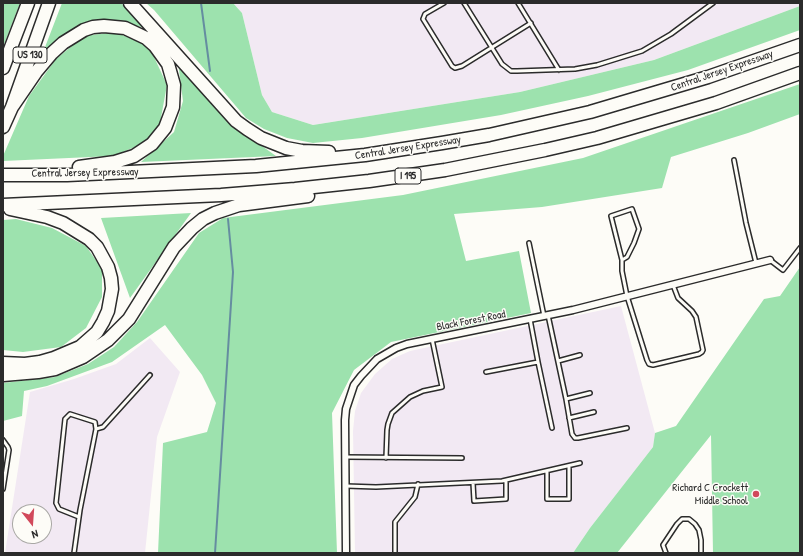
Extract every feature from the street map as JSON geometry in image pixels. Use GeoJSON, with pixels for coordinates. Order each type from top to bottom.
{"type":"FeatureCollection","features":[{"type":"Feature","properties":{"kind":"highway","name":"US 130"},"geometry":{"type":"LineString","coordinates":[[3,68],[28,3]]}},
{"type":"Feature","properties":{"kind":"highway","name":"US 130"},"geometry":{"type":"LineString","coordinates":[[3,127],[12,107],[49,3]]}},
{"type":"Feature","properties":{"kind":"highway"},"geometry":{"type":"LineString","coordinates":[[130,3],[236,121],[254,134],[273,143],[286,148],[318,153],[442,143]]}},
{"type":"Feature","properties":{"kind":"highway"},"geometry":{"type":"LineString","coordinates":[[4,175],[101,165],[134,156],[152,144],[165,128],[173,107],[174,85],[172,74],[163,55],[146,38],[125,28],[115,26],[93,27],[74,35],[52,53],[36,72],[12,107]]}},
{"type":"Feature","properties":{"kind":"highway","name":"Central Jersey Expressway"},"geometry":{"type":"LineString","coordinates":[[4,175],[67,175],[256,166],[358,156],[442,143],[540,124],[626,102],[708,78],[800,45]]}},
{"type":"Feature","properties":{"kind":"highway","name":"I 195"},"geometry":{"type":"LineString","coordinates":[[3,206],[221,195],[361,182],[445,170],[538,152],[597,138],[716,103],[800,73]]}},
{"type":"Feature","properties":{"kind":"highway"},"geometry":{"type":"LineString","coordinates":[[3,375],[56,369],[83,357],[108,340],[129,318],[174,247],[192,228],[215,213],[239,205],[322,194],[445,170]]}},
{"type":"Feature","properties":{"kind":"highway"},"geometry":{"type":"LineString","coordinates":[[3,206],[48,217],[76,230],[89,239],[100,252],[108,267],[112,289],[108,311],[103,322],[97,332],[88,341],[54,358],[40,362],[25,364],[3,363]]}},
{"type":"Feature","properties":{"kind":"street","name":"Black Forest Road"},"geometry":{"type":"LineString","coordinates":[[346,553],[346,409],[354,385],[373,363],[387,352],[407,344],[546,316],[770,260]]}},
{"type":"Feature","properties":{"kind":"lane"},"geometry":{"type":"LineString","coordinates":[[444,3],[425,14],[423,19],[452,66],[455,68],[458,68],[492,48],[531,23]]}},
{"type":"Feature","properties":{"kind":"lane"},"geometry":{"type":"LineString","coordinates":[[464,3],[502,64],[511,71],[575,69],[642,51],[671,34],[713,3]]}},
{"type":"Feature","properties":{"kind":"lane"},"geometry":{"type":"LineString","coordinates":[[518,3],[559,70]]}},
{"type":"Feature","properties":{"kind":"lane"},"geometry":{"type":"LineString","coordinates":[[734,160],[746,222],[756,263]]}},
{"type":"Feature","properties":{"kind":"lane"},"geometry":{"type":"LineString","coordinates":[[622,260],[632,248],[639,229],[632,209],[611,216],[622,260],[622,271],[627,296],[643,352],[649,364],[660,364],[699,354],[704,350],[696,317],[692,311],[678,298],[673,285]]}},
{"type":"Feature","properties":{"kind":"lane"},"geometry":{"type":"LineString","coordinates":[[529,243],[558,361],[572,434],[575,438],[578,438],[627,428]]}},
{"type":"Feature","properties":{"kind":"lane"},"geometry":{"type":"LineString","coordinates":[[770,260],[783,270],[800,248]]}},
{"type":"Feature","properties":{"kind":"lane"},"geometry":{"type":"LineString","coordinates":[[530,319],[552,428]]}},
{"type":"Feature","properties":{"kind":"lane"},"geometry":{"type":"LineString","coordinates":[[386,458],[386,430],[392,413],[410,396],[423,391],[442,387],[432,339]]}},
{"type":"Feature","properties":{"kind":"lane"},"geometry":{"type":"LineString","coordinates":[[558,361],[580,355]]}},
{"type":"Feature","properties":{"kind":"lane"},"geometry":{"type":"LineString","coordinates":[[486,372],[538,362]]}},
{"type":"Feature","properties":{"kind":"lane"},"geometry":{"type":"LineString","coordinates":[[96,429],[102,427],[150,375]]}},
{"type":"Feature","properties":{"kind":"lane"},"geometry":{"type":"LineString","coordinates":[[566,398],[590,392]]}},
{"type":"Feature","properties":{"kind":"lane"},"geometry":{"type":"LineString","coordinates":[[568,418],[594,412]]}},
{"type":"Feature","properties":{"kind":"lane"},"geometry":{"type":"LineString","coordinates":[[74,553],[79,517],[96,429],[95,422],[70,414],[65,419],[56,503],[59,509],[79,517]]}},
{"type":"Feature","properties":{"kind":"lane"},"geometry":{"type":"LineString","coordinates":[[3,440],[9,450],[3,489]]}},
{"type":"Feature","properties":{"kind":"lane"},"geometry":{"type":"LineString","coordinates":[[345,457],[462,458]]}},
{"type":"Feature","properties":{"kind":"lane"},"geometry":{"type":"LineString","coordinates":[[346,486],[376,487],[418,484],[473,483],[506,480],[580,463]]}},
{"type":"Feature","properties":{"kind":"lane"},"geometry":{"type":"LineString","coordinates":[[547,471],[547,499],[569,500],[569,466]]}},
{"type":"Feature","properties":{"kind":"lane"},"geometry":{"type":"LineString","coordinates":[[473,483],[474,501],[506,499],[506,480]]}},
{"type":"Feature","properties":{"kind":"lane"},"geometry":{"type":"LineString","coordinates":[[395,553],[395,522],[415,498],[418,484]]}},
{"type":"Feature","properties":{"kind":"lane"},"geometry":{"type":"LineString","coordinates":[[666,553],[663,545],[682,519],[689,519],[699,530],[701,553]]}},
{"type":"Feature","properties":{"kind":"shaded area"},"geometry":{"type":"Polygon","coordinates":[[[233,3],[800,3],[800,6],[654,60],[520,92],[313,125],[272,112],[262,95],[242,13],[233,3]]]}},
{"type":"Feature","properties":{"kind":"shaded area"},"geometry":{"type":"Polygon","coordinates":[[[621,306],[655,433],[653,447],[590,528],[573,553],[355,553],[353,431],[355,411],[361,393],[375,374],[392,359],[410,351],[621,306]]]}},
{"type":"Feature","properties":{"kind":"shaded area"},"geometry":{"type":"Polygon","coordinates":[[[150,338],[180,372],[157,437],[145,553],[5,553],[12,508],[12,544],[52,544],[52,504],[13,504],[30,392],[74,379],[116,364],[150,338]]]}},
{"type":"Feature","properties":{"kind":"green space"},"geometry":{"type":"Polygon","coordinates":[[[3,3],[20,3],[3,47],[3,3]]]}},
{"type":"Feature","properties":{"kind":"green space"},"geometry":{"type":"Polygon","coordinates":[[[62,3],[121,3],[146,28],[111,21],[69,33],[42,55],[62,3]]]}},
{"type":"Feature","properties":{"kind":"green space"},"geometry":{"type":"Polygon","coordinates":[[[146,3],[233,3],[242,13],[262,95],[272,112],[313,125],[520,92],[654,60],[800,6],[800,30],[688,70],[588,96],[501,115],[362,138],[313,143],[287,138],[264,129],[246,118],[154,10],[146,3]]]}},
{"type":"Feature","properties":{"kind":"green space"},"geometry":{"type":"Polygon","coordinates":[[[115,32],[149,46],[167,85],[160,123],[147,142],[113,156],[3,161],[3,156],[29,96],[56,59],[84,36],[115,32]]]}},
{"type":"Feature","properties":{"kind":"green space"},"geometry":{"type":"Polygon","coordinates":[[[178,62],[234,126],[276,156],[141,162],[174,132],[183,101],[178,62]]]}},
{"type":"Feature","properties":{"kind":"green space"},"geometry":{"type":"Polygon","coordinates":[[[800,84],[800,114],[748,133],[671,157],[662,188],[542,207],[454,214],[466,261],[519,251],[531,313],[391,342],[354,370],[332,413],[337,553],[158,553],[163,443],[207,432],[216,403],[202,375],[165,325],[112,362],[47,386],[24,391],[22,416],[3,421],[3,383],[55,377],[88,364],[114,347],[137,322],[199,233],[223,218],[403,195],[583,158],[800,84]]]}},
{"type":"Feature","properties":{"kind":"green space"},"geometry":{"type":"Polygon","coordinates":[[[191,213],[130,298],[101,218],[191,213]]]}},
{"type":"Feature","properties":{"kind":"green space"},"geometry":{"type":"Polygon","coordinates":[[[16,219],[52,228],[86,246],[102,269],[102,297],[86,328],[61,347],[23,352],[3,350],[3,220],[16,219]]]}},
{"type":"Feature","properties":{"kind":"green space"},"geometry":{"type":"Polygon","coordinates":[[[800,267],[800,553],[713,553],[711,435],[617,553],[573,553],[590,528],[653,447],[655,433],[676,426],[764,299],[780,296],[800,267]]]}},
{"type":"Feature","properties":{"kind":"waterway"},"geometry":{"type":"LineString","coordinates":[[201,3],[210,71]]}},
{"type":"Feature","properties":{"kind":"waterway"},"geometry":{"type":"LineString","coordinates":[[215,553],[233,272],[228,219]]}},
{"type":"Feature","properties":{"kind":"place","name":"Richard C Crockett Middle School"},"geometry":{"type":"Point","coordinates":[756,494]}}]}
